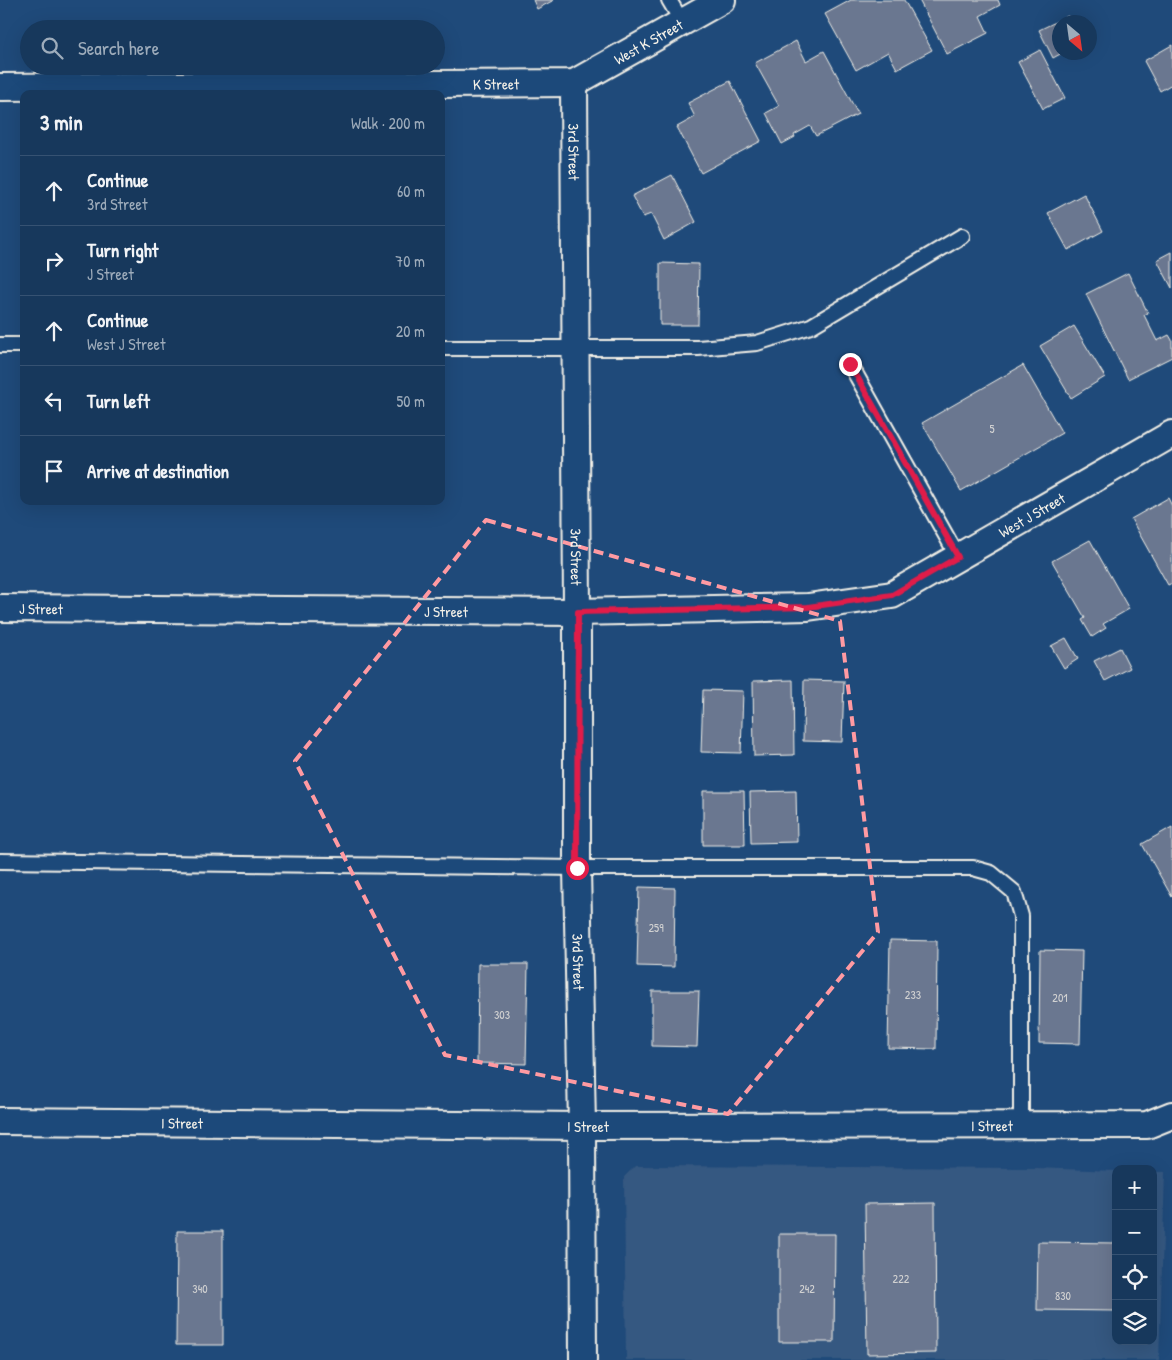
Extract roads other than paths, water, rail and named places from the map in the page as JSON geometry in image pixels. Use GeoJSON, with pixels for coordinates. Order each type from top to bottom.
{"type":"FeatureCollection","features":[{"type":"Feature","properties":{"kind":"street","name":"West K Street"},"geometry":{"type":"LineString","coordinates":[[574,83],[722,0]]}},
{"type":"Feature","properties":{"kind":"street","name":"K Street"},"geometry":{"type":"LineString","coordinates":[[0,87],[574,83]]}},
{"type":"Feature","properties":{"kind":"street","name":"3rd Street"},"geometry":{"type":"LineString","coordinates":[[574,83],[578,612],[577,868],[582,1126],[583,1360]]}},
{"type":"Feature","properties":{"kind":"street","name":"West J Street"},"geometry":{"type":"LineString","coordinates":[[892,595],[1172,434]]}},
{"type":"Feature","properties":{"kind":"street","name":"J Street"},"geometry":{"type":"LineString","coordinates":[[0,608],[578,612],[808,607],[892,595]]}},
{"type":"Feature","properties":{"kind":"street","name":"I Street"},"geometry":{"type":"LineString","coordinates":[[0,1121],[582,1126],[1147,1125],[1172,1115]]}},
{"type":"Feature","properties":{"kind":"lane"},"geometry":{"type":"LineString","coordinates":[[669,0],[682,22]]}},
{"type":"Feature","properties":{"kind":"lane"},"geometry":{"type":"LineString","coordinates":[[445,348],[698,348],[757,343],[811,326],[962,236]]}},
{"type":"Feature","properties":{"kind":"lane"},"geometry":{"type":"LineString","coordinates":[[0,345],[20,345]]}},
{"type":"Feature","properties":{"kind":"lane"},"geometry":{"type":"LineString","coordinates":[[850,364],[958,557]]}},
{"type":"Feature","properties":{"kind":"lane"},"geometry":{"type":"LineString","coordinates":[[0,861],[577,868],[973,868],[991,873],[1014,892],[1022,916],[1021,1124]]}}]}
